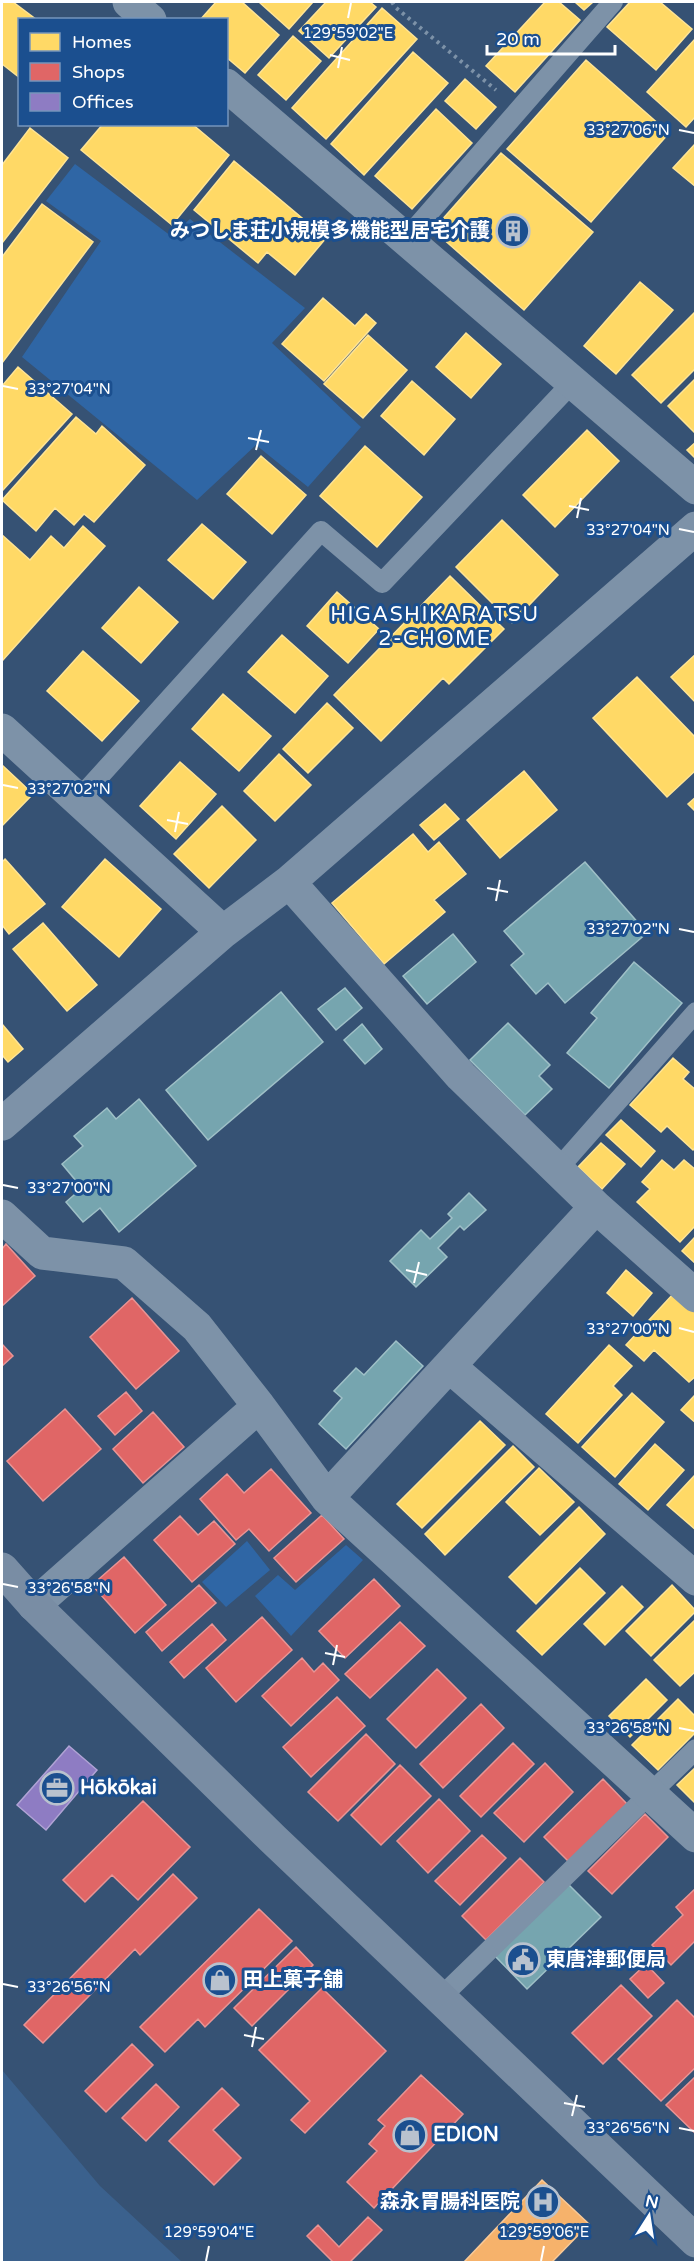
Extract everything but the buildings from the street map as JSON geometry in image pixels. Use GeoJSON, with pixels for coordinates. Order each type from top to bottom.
{"type":"FeatureCollection","features":[{"type":"Feature","properties":{"kind":"street"},"geometry":{"type":"LineString","coordinates":[[129,2],[148,18]]}},
{"type":"Feature","properties":{"kind":"street"},"geometry":{"type":"LineString","coordinates":[[228,87],[696,488]]}},
{"type":"Feature","properties":{"kind":"street"},"geometry":{"type":"LineString","coordinates":[[2,1124],[223,932],[289,882],[696,528]]}},
{"type":"Feature","properties":{"kind":"street"},"geometry":{"type":"LineString","coordinates":[[2,730],[223,932]]}},
{"type":"Feature","properties":{"kind":"street"},"geometry":{"type":"LineString","coordinates":[[289,882],[462,1076],[596,1207],[696,1296]]}},
{"type":"Feature","properties":{"kind":"street"},"geometry":{"type":"LineString","coordinates":[[327,1498],[596,1207]]}},
{"type":"Feature","properties":{"kind":"street"},"geometry":{"type":"LineString","coordinates":[[2,1216],[42,1253],[124,1263],[197,1327],[327,1498],[696,1836]]}},
{"type":"Feature","properties":{"kind":"street"},"geometry":{"type":"LineString","coordinates":[[449,1366],[696,1580]]}},
{"type":"Feature","properties":{"kind":"street"},"geometry":{"type":"LineString","coordinates":[[34,1605],[259,1406]]}},
{"type":"Feature","properties":{"kind":"street"},"geometry":{"type":"LineString","coordinates":[[2,1569],[34,1605],[273,1839],[696,2241]]}},
{"type":"Feature","properties":{"kind":"lane"},"geometry":{"type":"LineString","coordinates":[[406,239],[613,2]]}},
{"type":"Feature","properties":{"kind":"lane"},"geometry":{"type":"LineString","coordinates":[[78,800],[321,531],[382,584],[573,382]]}},
{"type":"Feature","properties":{"kind":"lane"},"geometry":{"type":"LineString","coordinates":[[557,1170],[696,1012]]}},
{"type":"Feature","properties":{"kind":"lane"},"geometry":{"type":"LineString","coordinates":[[441,1997],[696,1749]]}},
{"type":"Feature","properties":{"kind":"path"},"geometry":{"type":"LineString","coordinates":[[392,2],[395,7],[519,108]]}},
{"type":"Feature","properties":{"kind":"shaded area"},"geometry":{"type":"Polygon","coordinates":[[[75,164],[171,236],[190,219],[305,308],[272,343],[361,427],[308,487],[256,445],[197,500],[22,357],[101,241],[46,201],[75,164]]]}},
{"type":"Feature","properties":{"kind":"shaded area"},"geometry":{"type":"Polygon","coordinates":[[[247,1541],[270,1570],[226,1607],[202,1582],[247,1541]]]}},
{"type":"Feature","properties":{"kind":"shaded area"},"geometry":{"type":"Polygon","coordinates":[[[346,1545],[363,1560],[291,1636],[255,1596],[278,1575],[295,1590],[346,1545]]]}},
{"type":"Feature","properties":{"kind":"shaded area"},"geometry":{"type":"Polygon","coordinates":[[[2,2070],[100,2186],[182,2262],[2,2262],[2,2070]]]}},
{"type":"Feature","properties":{"kind":"place","name":"みつしま荘小規模多機能型居宅介護"},"geometry":{"type":"Point","coordinates":[513,231]}},
{"type":"Feature","properties":{"kind":"place","name":"Hōkōkai"},"geometry":{"type":"Point","coordinates":[57,1788]}},
{"type":"Feature","properties":{"kind":"place","name":"東唐津郵便局"},"geometry":{"type":"Point","coordinates":[523,1960]}},
{"type":"Feature","properties":{"kind":"place","name":"田上菓子舗"},"geometry":{"type":"Point","coordinates":[220,1980]}},
{"type":"Feature","properties":{"kind":"place","name":"EDION"},"geometry":{"type":"Point","coordinates":[410,2135]}},
{"type":"Feature","properties":{"kind":"place","name":"森永胃腸科医院"},"geometry":{"type":"Point","coordinates":[543,2202]}},
{"type":"Feature","properties":{"kind":"district","name":"HIGASHIKARATSU 2-CHOME"},"geometry":{"type":"Point","coordinates":[435,626]}}]}
